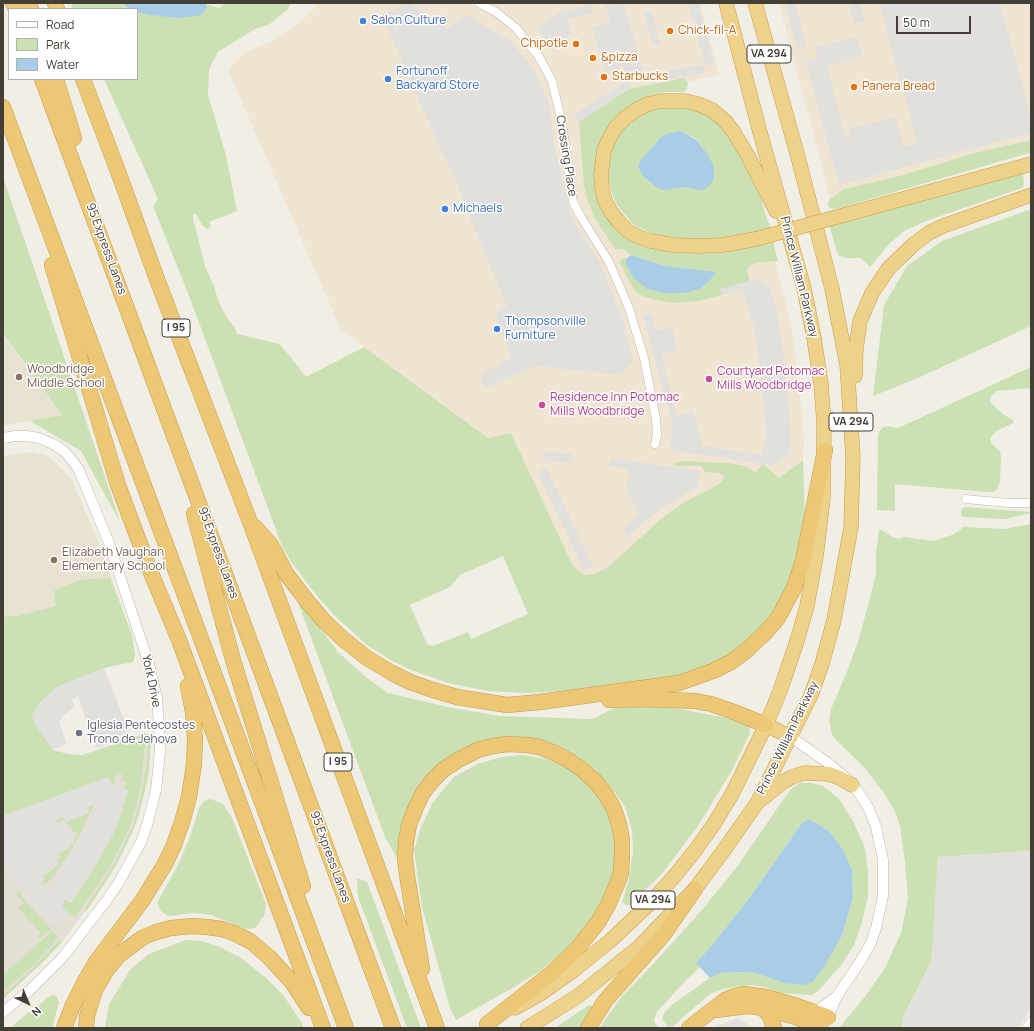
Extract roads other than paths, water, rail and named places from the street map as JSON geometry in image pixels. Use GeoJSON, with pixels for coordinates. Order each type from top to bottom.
{"type":"FeatureCollection","features":[{"type":"Feature","properties":{"kind":"highway","name":"Prince William Parkway"},"geometry":{"type":"LineString","coordinates":[[483,1026],[540,994],[574,970],[610,941],[648,905],[694,852],[714,824],[732,794],[766,726],[797,642],[807,606],[820,535],[823,499],[824,450],[821,384],[804,288],[761,136],[726,3]]}},
{"type":"Feature","properties":{"kind":"highway","name":"Prince William Parkway"},"geometry":{"type":"LineString","coordinates":[[527,1028],[578,996],[639,947],[694,889],[724,850],[757,803],[791,738],[811,695],[822,664],[834,620],[843,578],[851,527],[853,457],[847,365],[841,331],[798,157],[755,3]]}},
{"type":"Feature","properties":{"kind":"highway","name":"95 Express Lanes"},"geometry":{"type":"LineString","coordinates":[[42,80],[393,1028]]}},
{"type":"Feature","properties":{"kind":"highway"},"geometry":{"type":"LineString","coordinates":[[56,80],[108,256]]}},
{"type":"Feature","properties":{"kind":"highway","name":"I 95"},"geometry":{"type":"LineString","coordinates":[[83,80],[158,282],[250,522],[437,1028]]}},
{"type":"Feature","properties":{"kind":"highway"},"geometry":{"type":"LineString","coordinates":[[790,240],[748,156],[729,126],[712,110],[698,104],[685,101],[661,101],[648,104],[625,118],[616,128],[608,141],[604,151],[601,175],[605,200],[611,212],[628,231],[639,237],[673,245],[723,245],[756,239],[844,215],[1031,164]]}},
{"type":"Feature","properties":{"kind":"highway"},"geometry":{"type":"LineString","coordinates":[[3,107],[346,1028]]}},
{"type":"Feature","properties":{"kind":"highway"},"geometry":{"type":"LineString","coordinates":[[3,112],[18,169],[49,256],[118,485],[148,568],[168,614],[238,797],[323,1028]]}},
{"type":"Feature","properties":{"kind":"highway"},"geometry":{"type":"LineString","coordinates":[[853,457],[857,342],[860,321],[865,307],[879,280],[900,256],[929,233],[943,226],[1031,195]]}},
{"type":"Feature","properties":{"kind":"highway"},"geometry":{"type":"LineString","coordinates":[[169,422],[233,660],[346,1028]]}},
{"type":"Feature","properties":{"kind":"highway"},"geometry":{"type":"LineString","coordinates":[[250,522],[271,545],[288,575],[311,606],[343,639],[367,658],[410,682],[457,697],[507,705],[540,702],[678,683],[713,671],[731,662],[747,650],[778,618],[794,588],[803,561],[824,450]]}},
{"type":"Feature","properties":{"kind":"highway"},"geometry":{"type":"LineString","coordinates":[[64,1028],[73,1005],[96,962],[142,901],[165,864],[176,839],[187,803],[194,764],[195,740],[193,712],[189,688],[168,614]]}},
{"type":"Feature","properties":{"kind":"highway"},"geometry":{"type":"LineString","coordinates":[[540,702],[647,699],[695,701],[711,704],[734,712],[791,738]]}},
{"type":"Feature","properties":{"kind":"highway"},"geometry":{"type":"LineString","coordinates":[[427,1002],[405,858],[407,836],[416,807],[432,781],[443,770],[458,760],[478,750],[493,746],[521,744],[539,747],[555,753],[570,761],[596,782],[614,809],[620,829],[622,856],[621,873],[609,903],[599,921],[578,949],[553,972],[483,1026]]}},
{"type":"Feature","properties":{"kind":"highway"},"geometry":{"type":"LineString","coordinates":[[757,803],[783,782],[804,773],[829,774],[852,785]]}},
{"type":"Feature","properties":{"kind":"highway"},"geometry":{"type":"LineString","coordinates":[[588,1028],[606,1001],[664,934],[694,889]]}},
{"type":"Feature","properties":{"kind":"highway"},"geometry":{"type":"LineString","coordinates":[[86,1028],[87,1016],[95,990],[106,971],[120,955],[142,938],[156,932],[170,928],[192,926],[207,926],[234,933],[250,941],[270,956],[292,982],[306,1003],[318,1028]]}},
{"type":"Feature","properties":{"kind":"highway"},"geometry":{"type":"LineString","coordinates":[[689,1028],[725,1000],[744,994],[766,997],[817,1019]]}},
{"type":"Feature","properties":{"kind":"highway"},"geometry":{"type":"LineString","coordinates":[[713,1010],[747,1006],[817,1019]]}},
{"type":"Feature","properties":{"kind":"highway"},"geometry":{"type":"LineString","coordinates":[[762,1008],[768,1013],[774,1028]]}},
{"type":"Feature","properties":{"kind":"street","name":"Crossing Place"},"geometry":{"type":"LineString","coordinates":[[479,3],[507,20],[522,33],[539,57],[552,81],[562,123],[573,202],[609,262],[629,308],[644,358],[656,419],[657,435],[655,444]]}},
{"type":"Feature","properties":{"kind":"street","name":"York Drive"},"geometry":{"type":"LineString","coordinates":[[3,438],[27,436],[39,438],[64,451],[79,470],[109,543],[150,669],[157,699],[160,751],[156,790],[147,824],[141,842],[119,882],[107,900],[62,957],[29,991],[3,1012]]}},
{"type":"Feature","properties":{"kind":"street"},"geometry":{"type":"LineString","coordinates":[[966,499],[1031,503]]}},
{"type":"Feature","properties":{"kind":"street"},"geometry":{"type":"LineString","coordinates":[[791,738],[828,763],[852,785],[869,809],[876,826],[883,860],[883,896],[871,943],[837,996],[817,1019]]}},
{"type":"Feature","properties":{"kind":"street"},"geometry":{"type":"LineString","coordinates":[[817,1019],[837,996]]}},
{"type":"Feature","properties":{"kind":"street"},"geometry":{"type":"LineString","coordinates":[[1026,1028],[1031,1021]]}},
{"type":"Feature","properties":{"kind":"water"},"geometry":{"type":"Polygon","coordinates":[[[123,3],[206,3],[207,8],[201,15],[179,18],[140,13],[138,12],[138,8],[128,8],[123,3]]]}},
{"type":"Feature","properties":{"kind":"water"},"geometry":{"type":"Polygon","coordinates":[[[680,131],[697,140],[713,165],[714,179],[709,186],[703,190],[685,187],[663,190],[656,187],[644,177],[638,167],[641,160],[661,137],[666,134],[680,131]]]}},
{"type":"Feature","properties":{"kind":"water"},"geometry":{"type":"Polygon","coordinates":[[[631,255],[665,266],[716,272],[713,277],[701,288],[686,293],[663,293],[646,288],[634,278],[626,264],[626,259],[631,255]]]}},
{"type":"Feature","properties":{"kind":"water"},"geometry":{"type":"Polygon","coordinates":[[[809,819],[829,831],[843,850],[852,870],[853,898],[842,935],[825,965],[813,982],[804,985],[784,983],[755,973],[720,973],[710,978],[696,963],[747,901],[802,823],[809,819]]]}},
{"type":"Feature","properties":{"kind":"place","name":"Salon Culture"},"geometry":{"type":"Point","coordinates":[363,21]}},
{"type":"Feature","properties":{"kind":"place","name":"Chick-fil-A"},"geometry":{"type":"Point","coordinates":[670,31]}},
{"type":"Feature","properties":{"kind":"place","name":"Chipotle"},"geometry":{"type":"Point","coordinates":[576,44]}},
{"type":"Feature","properties":{"kind":"place","name":"&pizza"},"geometry":{"type":"Point","coordinates":[593,58]}},
{"type":"Feature","properties":{"kind":"place","name":"Starbucks"},"geometry":{"type":"Point","coordinates":[604,77]}},
{"type":"Feature","properties":{"kind":"place","name":"Fortunoff Backyard Store"},"geometry":{"type":"Point","coordinates":[388,79]}},
{"type":"Feature","properties":{"kind":"place","name":"Panera Bread"},"geometry":{"type":"Point","coordinates":[854,87]}},
{"type":"Feature","properties":{"kind":"place","name":"Michaels"},"geometry":{"type":"Point","coordinates":[445,209]}},
{"type":"Feature","properties":{"kind":"place","name":"Thompsonville Furniture"},"geometry":{"type":"Point","coordinates":[497,329]}},
{"type":"Feature","properties":{"kind":"place","name":"Woodbridge Middle School"},"geometry":{"type":"Point","coordinates":[19,377]}},
{"type":"Feature","properties":{"kind":"place","name":"Courtyard Potomac Mills Woodbridge"},"geometry":{"type":"Point","coordinates":[709,379]}},
{"type":"Feature","properties":{"kind":"place","name":"Residence Inn Potomac Mills Woodbridge"},"geometry":{"type":"Point","coordinates":[542,405]}},
{"type":"Feature","properties":{"kind":"place","name":"Elizabeth Vaughan Elementary School"},"geometry":{"type":"Point","coordinates":[54,560]}},
{"type":"Feature","properties":{"kind":"place","name":"Iglesia Pentecostes Trono de Jehova"},"geometry":{"type":"Point","coordinates":[79,733]}}]}
